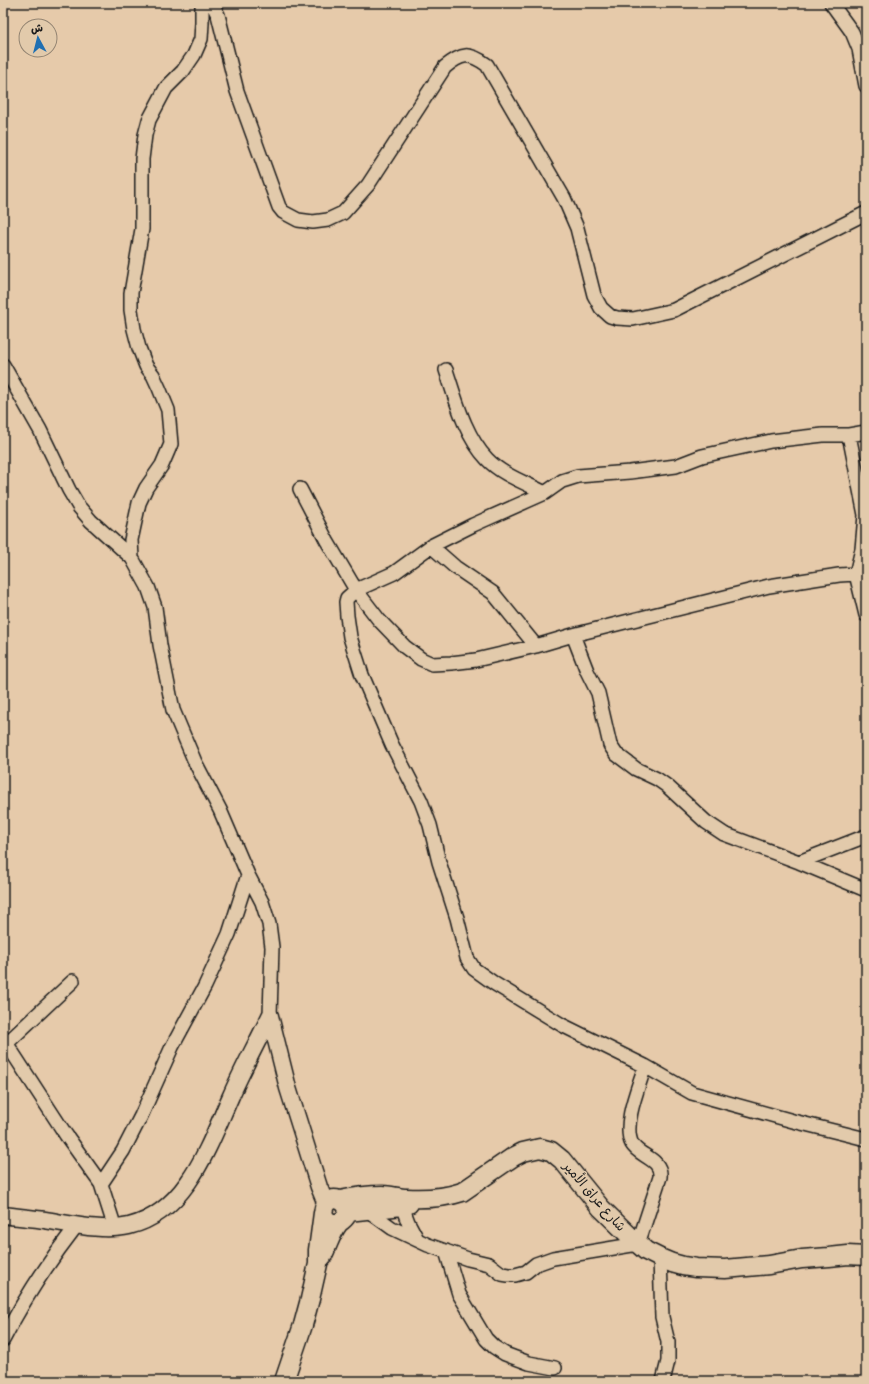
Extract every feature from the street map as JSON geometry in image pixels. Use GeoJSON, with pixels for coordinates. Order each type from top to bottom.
{"type":"FeatureCollection","features":[{"type":"Feature","properties":{"kind":"main road","name":"شارع عراق الأمير"},"geometry":{"type":"LineString","coordinates":[[335,1210],[365,1196],[383,1195],[425,1199],[443,1197],[462,1192],[513,1157],[523,1152],[540,1148],[551,1151],[562,1160],[601,1208],[638,1244],[660,1258],[683,1266],[725,1269],[769,1265],[802,1259],[866,1256]]}},
{"type":"Feature","properties":{"kind":"main road","name":"شارع عراق الأمير"},"geometry":{"type":"LineString","coordinates":[[335,1210],[367,1210],[402,1206],[425,1199]]}},
{"type":"Feature","properties":{"kind":"main road"},"geometry":{"type":"LineString","coordinates":[[284,1381],[303,1325],[318,1264],[335,1210]]}},
{"type":"Feature","properties":{"kind":"street"},"geometry":{"type":"LineString","coordinates":[[132,558],[131,540],[139,503],[146,488],[162,465],[171,444],[168,410],[153,375],[146,366],[139,348],[131,310],[131,293],[142,229],[142,159],[145,135],[149,120],[166,88],[183,71],[194,55],[201,39],[202,3]]}},
{"type":"Feature","properties":{"kind":"street"},"geometry":{"type":"LineString","coordinates":[[212,3],[218,15],[237,91],[279,207],[283,212],[298,220],[313,222],[328,220],[343,213],[368,185],[445,67],[456,58],[467,56],[476,57],[487,65],[564,198],[577,228],[594,295],[601,308],[610,316],[633,319],[674,310],[866,213]]}},
{"type":"Feature","properties":{"kind":"street"},"geometry":{"type":"LineString","coordinates":[[830,3],[852,32],[864,59],[866,86]]}},
{"type":"Feature","properties":{"kind":"street"},"geometry":{"type":"LineString","coordinates":[[3,365],[40,430],[69,490],[79,507],[91,521],[132,558],[148,587],[155,607],[160,645],[173,710],[195,762],[225,821],[262,902],[269,924],[272,947],[270,1016],[288,1088],[319,1187],[335,1210]]}},
{"type":"Feature","properties":{"kind":"street"},"geometry":{"type":"LineString","coordinates":[[446,370],[470,435],[487,459],[507,474],[545,493]]}},
{"type":"Feature","properties":{"kind":"street"},"geometry":{"type":"LineString","coordinates":[[866,432],[771,441],[702,456],[676,466],[623,473],[578,476],[562,481],[545,493],[472,525],[430,546],[394,573],[356,590],[346,602],[350,637],[356,659],[392,745],[421,801],[457,918],[467,958],[474,969],[495,984],[562,1024],[645,1066],[692,1093],[793,1121],[866,1138]]}},
{"type":"Feature","properties":{"kind":"street"},"geometry":{"type":"LineString","coordinates":[[849,434],[865,515],[862,549],[856,574],[866,615]]}},
{"type":"Feature","properties":{"kind":"street"},"geometry":{"type":"LineString","coordinates":[[300,489],[327,541],[356,590],[379,620],[412,653],[426,662],[437,664],[451,664],[536,646],[573,635],[769,586],[839,574],[856,574]]}},
{"type":"Feature","properties":{"kind":"street"},"geometry":{"type":"LineString","coordinates":[[430,546],[455,567],[493,593],[536,646]]}},
{"type":"Feature","properties":{"kind":"street"},"geometry":{"type":"LineString","coordinates":[[573,635],[587,671],[598,693],[610,745],[616,754],[636,769],[657,779],[667,786],[706,822],[724,834],[799,862],[866,890]]}},
{"type":"Feature","properties":{"kind":"street"},"geometry":{"type":"LineString","coordinates":[[799,862],[866,836]]}},
{"type":"Feature","properties":{"kind":"street"},"geometry":{"type":"LineString","coordinates":[[101,1184],[123,1152],[172,1047],[205,986],[229,934],[248,874]]}},
{"type":"Feature","properties":{"kind":"street"},"geometry":{"type":"LineString","coordinates":[[73,981],[5,1040],[66,1135],[101,1184],[115,1228]]}},
{"type":"Feature","properties":{"kind":"street"},"geometry":{"type":"LineString","coordinates":[[3,1215],[96,1228],[115,1228],[128,1226],[151,1217],[170,1203],[190,1180],[200,1165],[213,1139],[230,1097],[270,1016]]}},
{"type":"Feature","properties":{"kind":"street"},"geometry":{"type":"LineString","coordinates":[[367,1210],[392,1228],[446,1251],[478,1263],[492,1266],[502,1274],[515,1275],[526,1272],[536,1264],[552,1258],[638,1244],[661,1171],[654,1162],[632,1144],[629,1135],[631,1110],[645,1066]]}},
{"type":"Feature","properties":{"kind":"street"},"geometry":{"type":"LineString","coordinates":[[402,1206],[408,1222],[417,1238]]}},
{"type":"Feature","properties":{"kind":"street"},"geometry":{"type":"LineString","coordinates":[[3,1340],[30,1292],[77,1225]]}},
{"type":"Feature","properties":{"kind":"street"},"geometry":{"type":"LineString","coordinates":[[446,1251],[459,1294],[486,1339],[494,1347],[506,1354],[529,1363],[555,1368]]}},
{"type":"Feature","properties":{"kind":"street"},"geometry":{"type":"LineString","coordinates":[[660,1258],[662,1317],[668,1342],[668,1361],[663,1381]]}}]}
